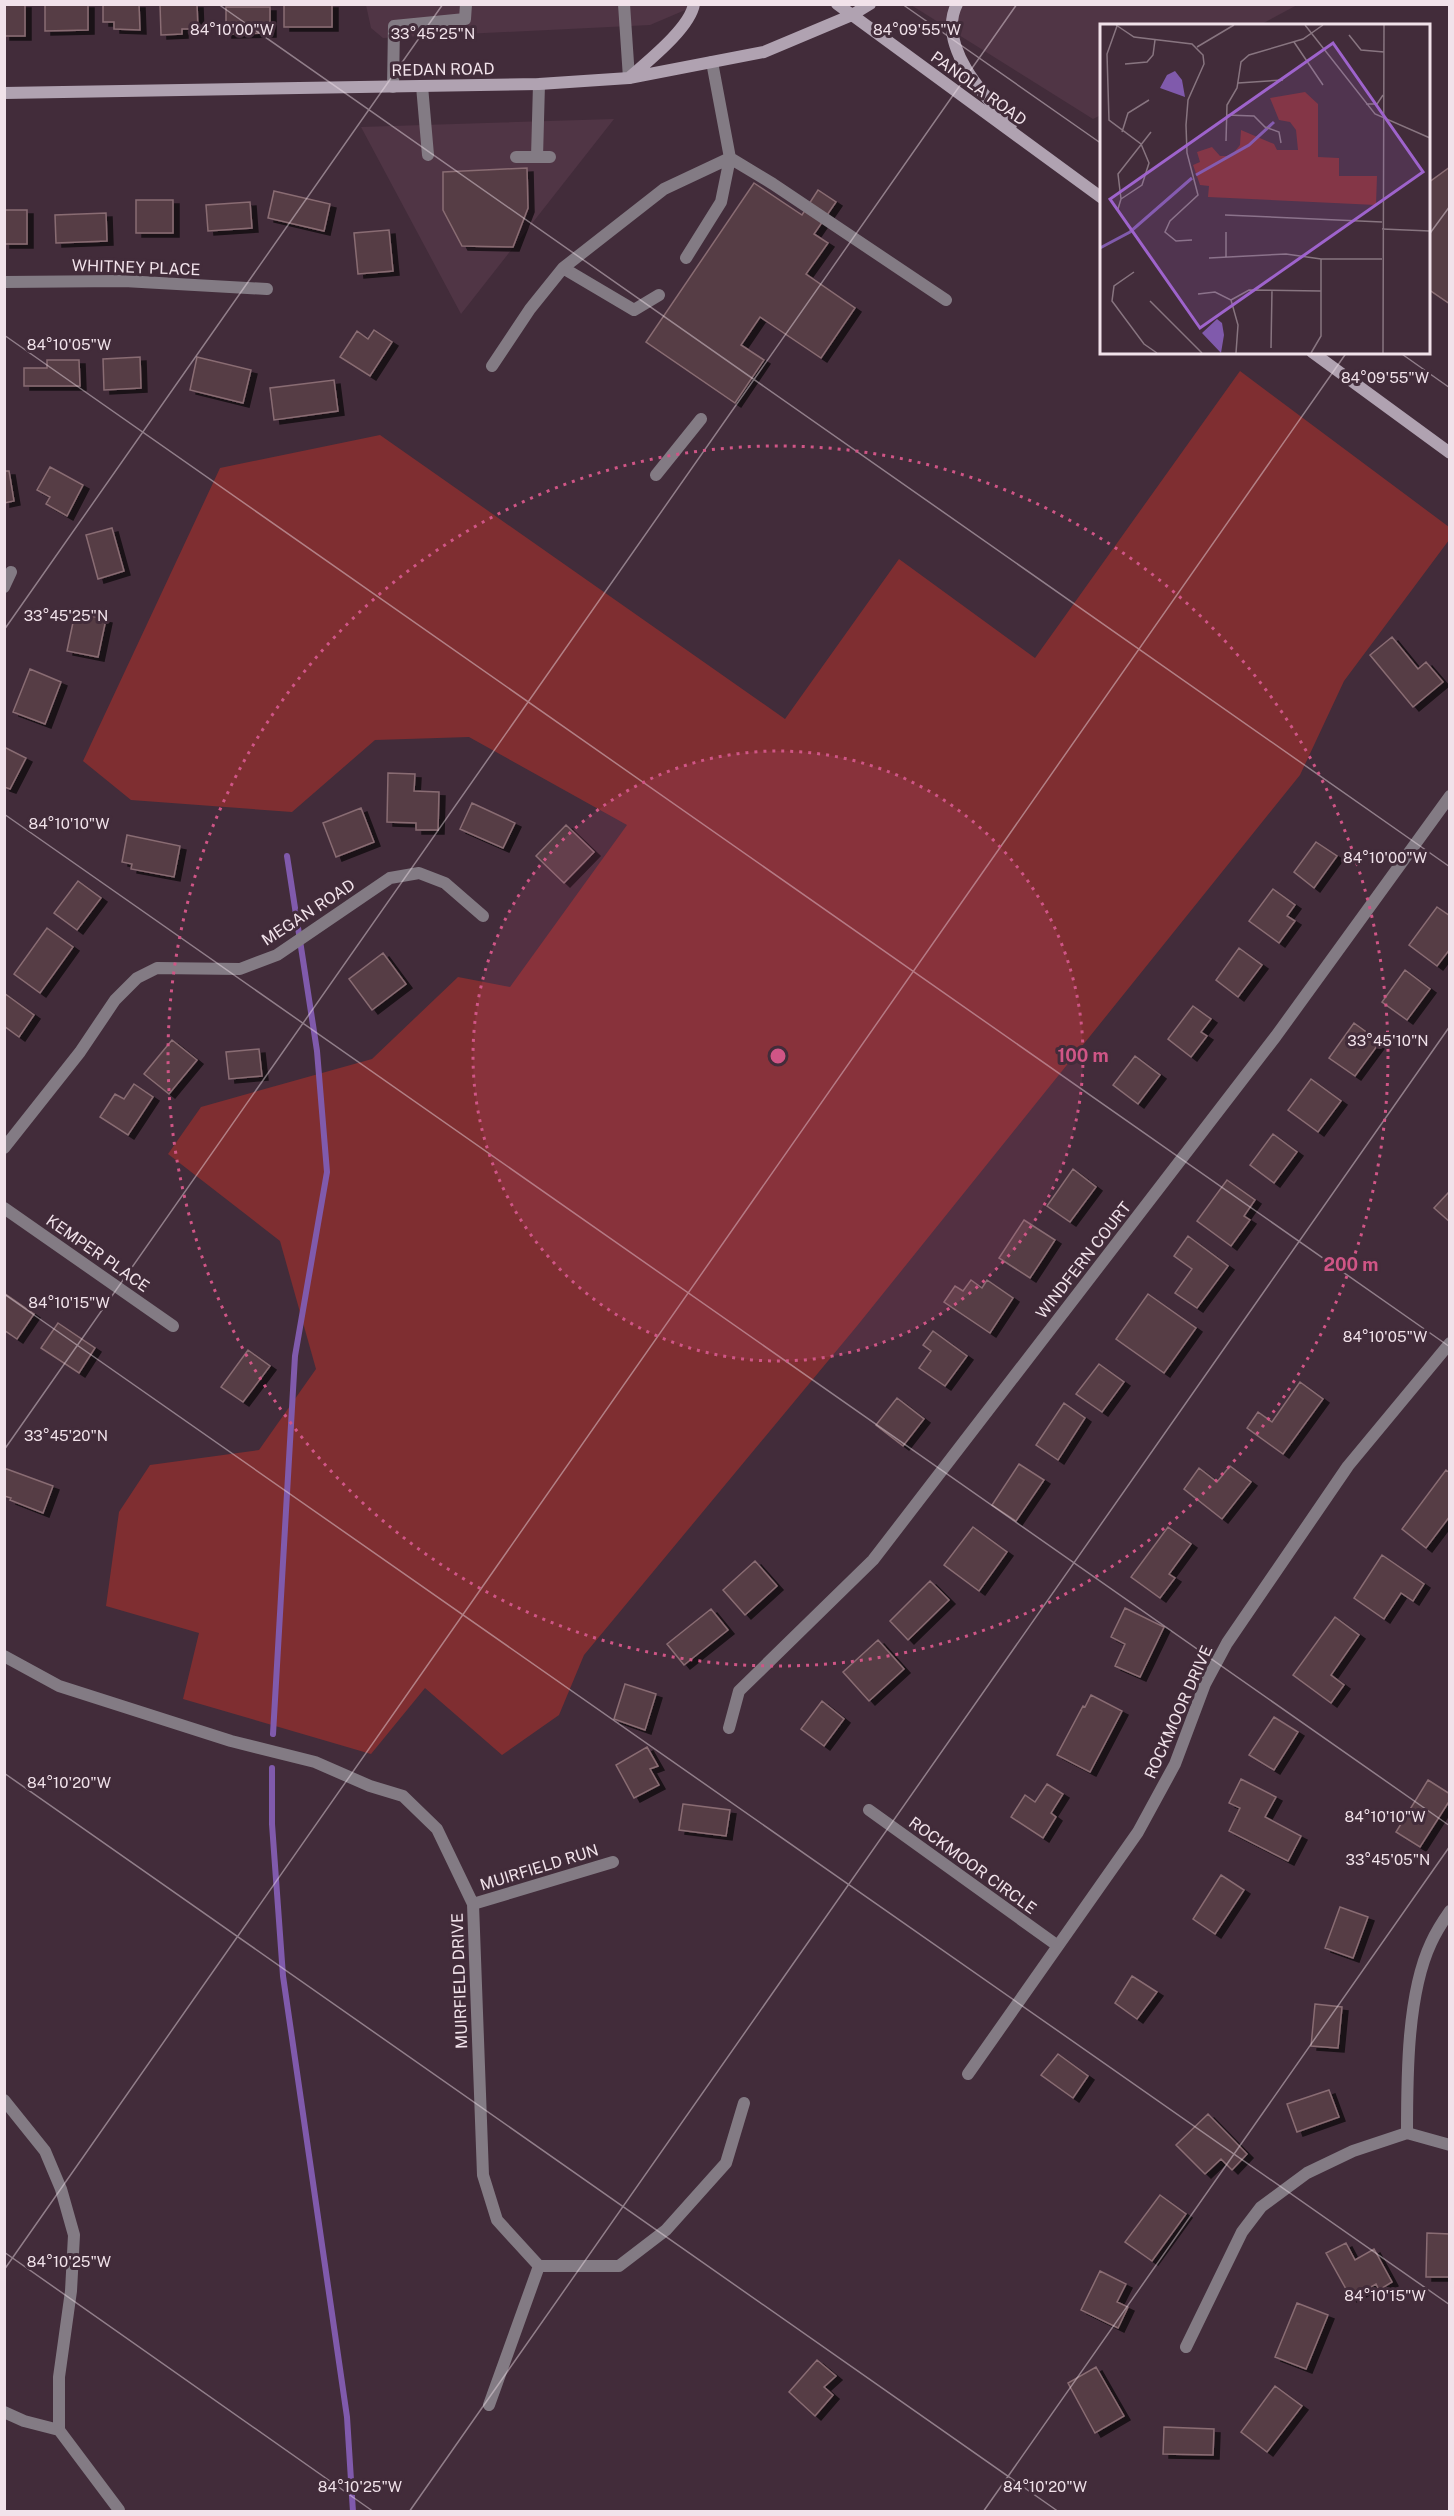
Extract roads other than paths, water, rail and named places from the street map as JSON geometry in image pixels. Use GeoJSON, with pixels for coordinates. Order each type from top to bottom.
{"type":"FeatureCollection","features":[{"type":"Feature","properties":{"kind":"main road"},"geometry":{"type":"LineString","coordinates":[[629,78],[660,50],[693,13],[694,4]]}},
{"type":"Feature","properties":{"kind":"main road","name":"PANOLA ROAD"},"geometry":{"type":"LineString","coordinates":[[837,4],[1100,197]]}},
{"type":"Feature","properties":{"kind":"main road","name":"REDAN ROAD"},"geometry":{"type":"LineString","coordinates":[[4,93],[539,84],[629,78],[764,52],[852,15],[870,4]]}},
{"type":"Feature","properties":{"kind":"main road"},"geometry":{"type":"LineString","coordinates":[[957,4],[951,33],[961,60],[974,81],[1033,147]]}},
{"type":"Feature","properties":{"kind":"main road"},"geometry":{"type":"LineString","coordinates":[[1315,354],[1449,453]]}},
{"type":"Feature","properties":{"kind":"street"},"geometry":{"type":"LineString","coordinates":[[393,87],[394,26],[465,19],[466,4]]}},
{"type":"Feature","properties":{"kind":"street"},"geometry":{"type":"LineString","coordinates":[[624,4],[629,78]]}},
{"type":"Feature","properties":{"kind":"street"},"geometry":{"type":"LineString","coordinates":[[686,258],[722,202],[730,159],[712,62]]}},
{"type":"Feature","properties":{"kind":"street"},"geometry":{"type":"LineString","coordinates":[[516,157],[544,157],[539,84]]}},
{"type":"Feature","properties":{"kind":"street"},"geometry":{"type":"LineString","coordinates":[[423,86],[428,155]]}},
{"type":"Feature","properties":{"kind":"street"},"geometry":{"type":"LineString","coordinates":[[492,366],[530,309],[563,268],[664,189],[730,159]]}},
{"type":"Feature","properties":{"kind":"street"},"geometry":{"type":"LineString","coordinates":[[730,159],[773,184],[946,300]]}},
{"type":"Feature","properties":{"kind":"street"},"geometry":{"type":"LineString","coordinates":[[563,268],[634,310],[659,295]]}},
{"type":"Feature","properties":{"kind":"street","name":"WHITNEY PLACE"},"geometry":{"type":"LineString","coordinates":[[4,282],[124,281],[267,289]]}},
{"type":"Feature","properties":{"kind":"street"},"geometry":{"type":"LineString","coordinates":[[656,475],[701,419]]}},
{"type":"Feature","properties":{"kind":"street"},"geometry":{"type":"LineString","coordinates":[[4,587],[11,572]]}},
{"type":"Feature","properties":{"kind":"street","name":"WINDFERN COURT"},"geometry":{"type":"LineString","coordinates":[[729,1728],[739,1691],[873,1560],[1276,1036],[1449,796]]}},
{"type":"Feature","properties":{"kind":"street","name":"MEGAN ROAD"},"geometry":{"type":"LineString","coordinates":[[4,1148],[80,1052],[115,1000],[137,978],[157,968],[240,969],[277,955],[390,878],[419,873],[445,883],[483,916]]}},
{"type":"Feature","properties":{"kind":"street","name":"KEMPER PLACE"},"geometry":{"type":"LineString","coordinates":[[4,1208],[173,1326]]}},
{"type":"Feature","properties":{"kind":"street","name":"ROCKMOOR DRIVE"},"geometry":{"type":"LineString","coordinates":[[968,2074],[1138,1832],[1175,1764],[1205,1684],[1227,1643],[1348,1466],[1449,1343]]}},
{"type":"Feature","properties":{"kind":"street","name":"MUIRFIELD DRIVE"},"geometry":{"type":"LineString","coordinates":[[4,1656],[59,1686],[231,1741],[315,1762],[370,1786],[403,1796],[437,1829],[473,1904],[483,2175],[497,2220],[539,2266]]}},
{"type":"Feature","properties":{"kind":"street","name":"ROCKMOOR CIRCLE"},"geometry":{"type":"LineString","coordinates":[[869,1810],[1058,1946]]}},
{"type":"Feature","properties":{"kind":"street","name":"MUIRFIELD RUN"},"geometry":{"type":"LineString","coordinates":[[473,1904],[613,1862]]}},
{"type":"Feature","properties":{"kind":"street"},"geometry":{"type":"LineString","coordinates":[[1407,2133],[1407,2083],[1416,1993],[1430,1943],[1449,1911]]}},
{"type":"Feature","properties":{"kind":"street"},"geometry":{"type":"LineString","coordinates":[[4,2100],[45,2151],[62,2189],[74,2235],[71,2291],[59,2377],[59,2430],[119,2510]]}},
{"type":"Feature","properties":{"kind":"street"},"geometry":{"type":"LineString","coordinates":[[489,2405],[539,2266],[619,2266],[666,2230],[726,2163],[744,2103]]}},
{"type":"Feature","properties":{"kind":"street"},"geometry":{"type":"LineString","coordinates":[[1186,2347],[1242,2232],[1261,2207],[1307,2173],[1353,2151],[1407,2133],[1449,2145]]}},
{"type":"Feature","properties":{"kind":"street"},"geometry":{"type":"LineString","coordinates":[[4,2412],[24,2421],[59,2430]]}},
{"type":"Feature","properties":{"kind":"waterway"},"geometry":{"type":"LineString","coordinates":[[273,1734],[295,1356],[327,1172],[317,1051],[287,856]]}},
{"type":"Feature","properties":{"kind":"waterway"},"geometry":{"type":"LineString","coordinates":[[272,1768],[272,1824],[283,1976],[347,2417],[353,2512]]}}]}
